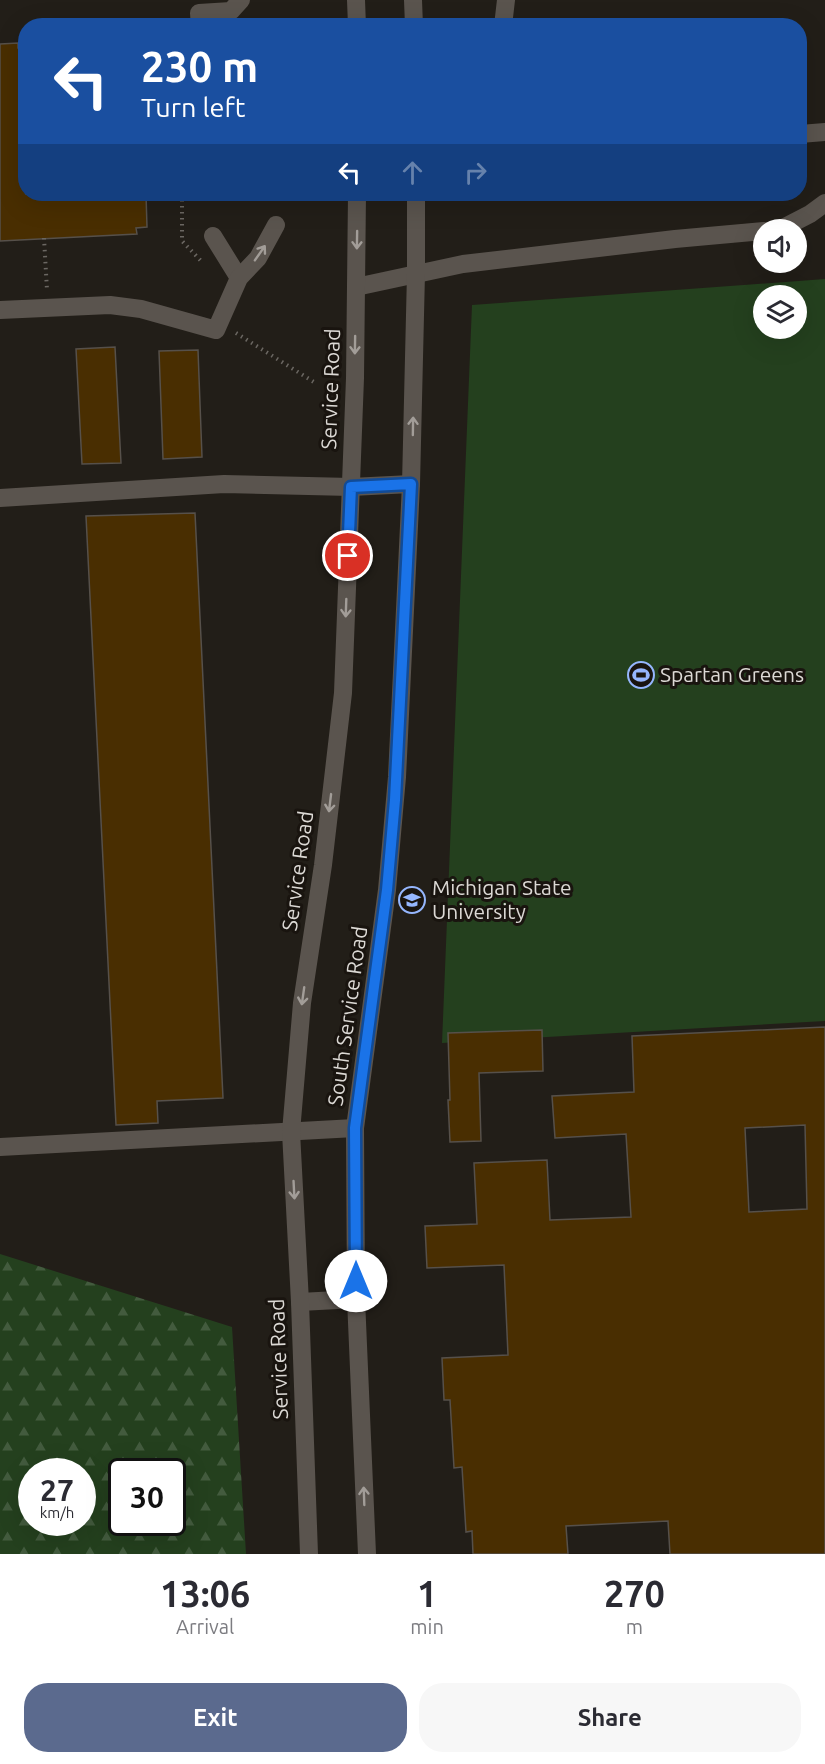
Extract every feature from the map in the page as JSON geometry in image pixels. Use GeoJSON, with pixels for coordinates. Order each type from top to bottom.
{"type":"FeatureCollection","features":[{"type":"Feature","properties":{"kind":"street"},"geometry":{"type":"LineString","coordinates":[[356,0],[357,18]]}},
{"type":"Feature","properties":{"kind":"street"},"geometry":{"type":"LineString","coordinates":[[413,0],[414,18]]}},
{"type":"Feature","properties":{"kind":"street"},"geometry":{"type":"LineString","coordinates":[[504,18],[506,0]]}},
{"type":"Feature","properties":{"kind":"street"},"geometry":{"type":"LineString","coordinates":[[199,18],[199,13],[235,12]]}},
{"type":"Feature","properties":{"kind":"street"},"geometry":{"type":"LineString","coordinates":[[807,133],[825,132]]}},
{"type":"Feature","properties":{"kind":"street","name":"Service Road"},"geometry":{"type":"LineString","coordinates":[[309,1554],[291,1132],[302,1003],[323,865],[343,693],[351,487],[357,201]]}},
{"type":"Feature","properties":{"kind":"street"},"geometry":{"type":"LineString","coordinates":[[0,498],[224,484],[351,487],[411,484],[416,201]]}},
{"type":"Feature","properties":{"kind":"street"},"geometry":{"type":"LineString","coordinates":[[800,219],[825,203]]}},
{"type":"Feature","properties":{"kind":"street"},"geometry":{"type":"LineString","coordinates":[[0,310],[110,304],[141,309],[216,330],[239,278],[258,258],[276,225]]}},
{"type":"Feature","properties":{"kind":"street"},"geometry":{"type":"LineString","coordinates":[[356,287],[463,264],[753,232]]}},
{"type":"Feature","properties":{"kind":"street"},"geometry":{"type":"LineString","coordinates":[[213,236],[239,278]]}},
{"type":"Feature","properties":{"kind":"street","name":"South Service Road"},"geometry":{"type":"LineString","coordinates":[[367,1554],[356,1299],[355,1128],[387,890],[396,788],[411,484]]}},
{"type":"Feature","properties":{"kind":"street"},"geometry":{"type":"LineString","coordinates":[[0,1147],[355,1128]]}},
{"type":"Feature","properties":{"kind":"street"},"geometry":{"type":"LineString","coordinates":[[300,1302],[356,1299]]}},
{"type":"Feature","properties":{"kind":"path"},"geometry":{"type":"LineString","coordinates":[[44,238],[48,291]]}},
{"type":"Feature","properties":{"kind":"green space","name":"Spartan Greens"},"geometry":{"type":"Polygon","coordinates":[[[825,279],[825,1021],[442,1043],[472,305],[825,279]]]}},
{"type":"Feature","properties":{"kind":"green space"},"geometry":{"type":"Polygon","coordinates":[[[0,1254],[232,1327],[246,1554],[0,1554],[0,1254]]]}},
{"type":"Feature","properties":{"kind":"building"},"geometry":{"type":"Polygon","coordinates":[[[18,43],[18,201],[146,201],[147,227],[136,228],[137,234],[0,241],[0,44],[18,43]]]}},
{"type":"Feature","properties":{"kind":"building"},"geometry":{"type":"Polygon","coordinates":[[[115,347],[121,463],[82,464],[76,349],[115,347]]]}},
{"type":"Feature","properties":{"kind":"building"},"geometry":{"type":"Polygon","coordinates":[[[198,350],[202,457],[163,459],[159,351],[198,350]]]}},
{"type":"Feature","properties":{"kind":"building"},"geometry":{"type":"Polygon","coordinates":[[[195,513],[223,1098],[157,1101],[158,1123],[116,1125],[86,516],[195,513]]]}},
{"type":"Feature","properties":{"kind":"building"},"geometry":{"type":"Polygon","coordinates":[[[825,1027],[825,1554],[670,1554],[668,1521],[566,1526],[568,1554],[473,1554],[472,1531],[466,1532],[462,1467],[454,1468],[450,1400],[444,1400],[442,1358],[508,1355],[504,1265],[427,1268],[425,1226],[477,1224],[474,1163],[547,1160],[550,1220],[631,1217],[626,1134],[555,1138],[552,1096],[634,1092],[632,1036],[825,1027]],[[805,1125],[745,1128],[749,1212],[807,1209],[805,1125]]]}},
{"type":"Feature","properties":{"kind":"building"},"geometry":{"type":"Polygon","coordinates":[[[542,1030],[543,1071],[479,1073],[481,1141],[450,1142],[448,1033],[542,1030]]]}},
{"type":"Feature","properties":{"kind":"place","name":"Spartan Greens"},"geometry":{"type":"Point","coordinates":[641,675]}},
{"type":"Feature","properties":{"kind":"place","name":"Michigan State University"},"geometry":{"type":"Point","coordinates":[412,900]}},
{"type":"Feature","properties":{"kind":"route"},"geometry":{"type":"LineString","coordinates":[[348,556],[351,487],[411,484],[395,800],[387,890],[355,1128],[356,1281]]}}]}
